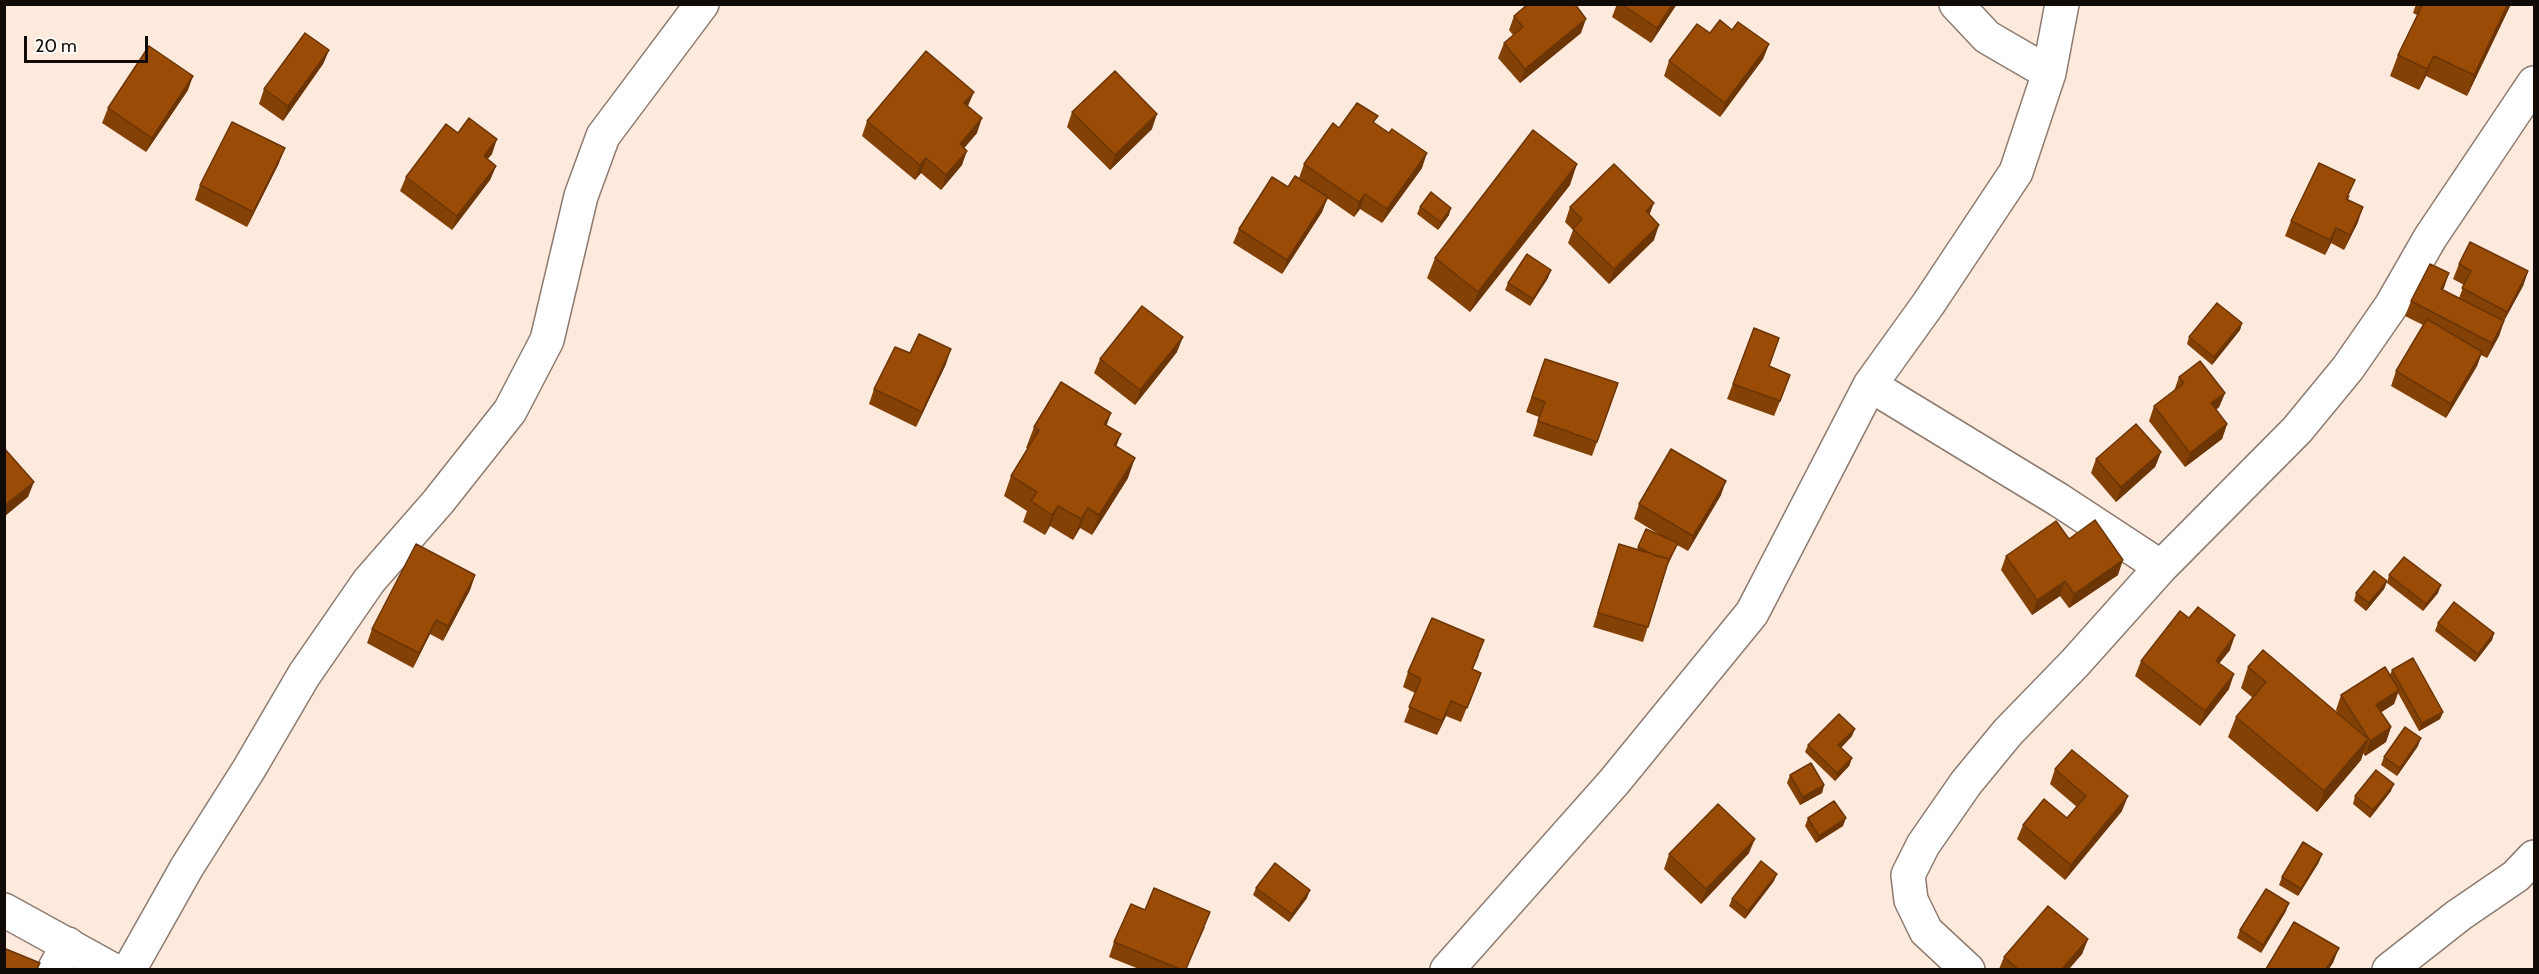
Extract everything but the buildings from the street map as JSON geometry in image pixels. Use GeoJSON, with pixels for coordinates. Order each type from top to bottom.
{"type":"FeatureCollection","features":[{"type":"Feature","properties":{"kind":"street"},"geometry":{"type":"LineString","coordinates":[[129,969],[187,867],[249,769],[304,675],[349,609],[369,580],[438,502],[510,411],[547,340],[581,196],[603,136],[702,4]]}},
{"type":"Feature","properties":{"kind":"street"},"geometry":{"type":"LineString","coordinates":[[1956,4],[1987,37],[2049,72]]}},
{"type":"Feature","properties":{"kind":"street"},"geometry":{"type":"LineString","coordinates":[[1447,969],[1614,782],[1752,613],[1870,385],[1929,303],[2016,172],[2049,72],[2062,4]]}},
{"type":"Feature","properties":{"kind":"street"},"geometry":{"type":"LineString","coordinates":[[1968,969],[1926,931],[1911,900],[1908,875],[1923,844],[1966,783],[2008,732],[2075,663],[2161,567],[2297,430],[2348,368],[2391,306],[2430,238],[2535,83]]}},
{"type":"Feature","properties":{"kind":"street"},"geometry":{"type":"LineString","coordinates":[[1870,385],[2059,500],[2161,567]]}},
{"type":"Feature","properties":{"kind":"street"},"geometry":{"type":"LineString","coordinates":[[2389,969],[2459,915],[2516,876],[2535,857]]}},
{"type":"Feature","properties":{"kind":"street"},"geometry":{"type":"LineString","coordinates":[[4,910],[61,957],[113,969]]}}]}
